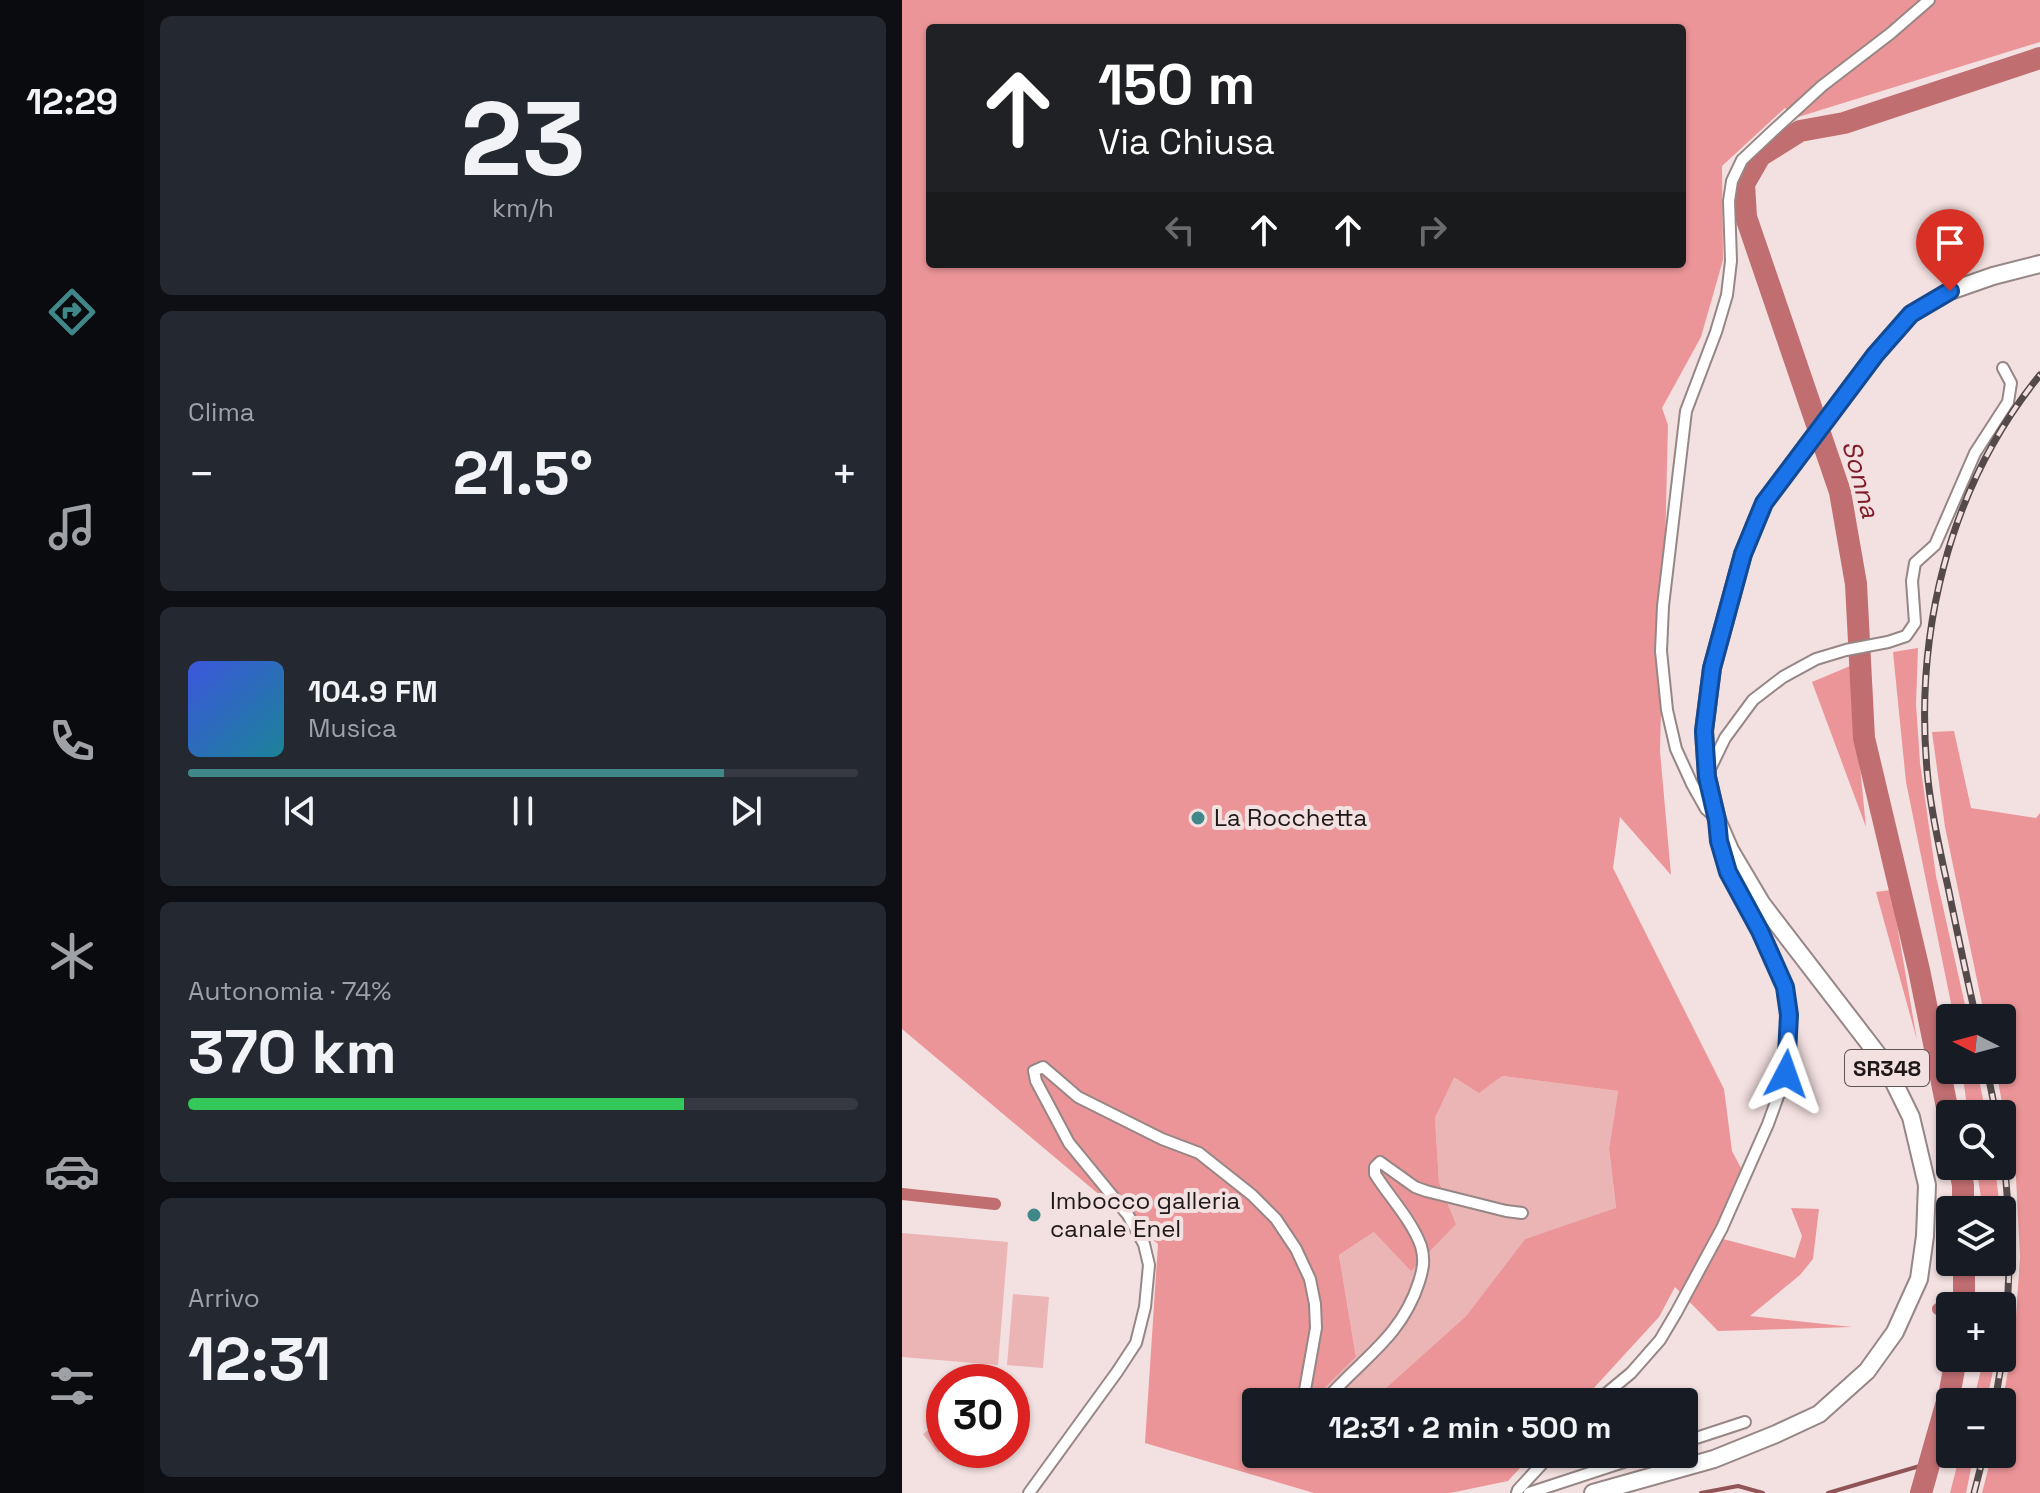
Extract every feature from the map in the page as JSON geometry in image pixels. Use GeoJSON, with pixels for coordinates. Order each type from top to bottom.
{"type":"FeatureCollection","features":[{"type":"Feature","properties":{"kind":"main road","name":"SR348"},"geometry":{"type":"LineString","coordinates":[[1593,1493],[1714,1459],[1819,1414],[1867,1371],[1895,1332],[1919,1279],[1927,1185],[1911,1117],[1885,1064],[1762,904],[1730,850],[1717,820],[1707,777],[1704,731],[1712,668],[1743,554],[1764,503],[1875,355],[1911,314],[1950,291],[2040,264]]}},
{"type":"Feature","properties":{"kind":"street"},"geometry":{"type":"LineString","coordinates":[[1613,1388],[1631,1373],[1660,1340],[1676,1313],[1722,1228],[1768,1124],[1786,1074],[1789,1015],[1785,987],[1760,931],[1728,872],[1717,820],[1706,809],[1676,749],[1667,710],[1661,651],[1663,606],[1686,411],[1727,295],[1731,261],[1729,201],[1732,181],[1742,160],[1775,129],[1822,86],[1929,0]]}},
{"type":"Feature","properties":{"kind":"street"},"geometry":{"type":"LineString","coordinates":[[1707,777],[1725,738],[1753,700],[1783,677],[1816,659],[1906,636],[1915,623],[1912,581],[1915,563],[1935,545],[1975,453],[2008,402],[2011,383],[2003,368]]}},
{"type":"Feature","properties":{"kind":"street"},"geometry":{"type":"LineString","coordinates":[[1029,1493],[1136,1343],[1145,1307],[1149,1265],[1144,1244],[1128,1215],[1069,1143],[1036,1081],[1034,1071],[1043,1067],[1078,1097],[1162,1139],[1199,1153],[1252,1195],[1276,1219],[1296,1249],[1310,1279],[1315,1304],[1316,1328],[1305,1388]]}},
{"type":"Feature","properties":{"kind":"street"},"geometry":{"type":"LineString","coordinates":[[1336,1388],[1394,1331],[1404,1316],[1425,1261],[1411,1226],[1375,1174],[1375,1167],[1380,1162],[1415,1187],[1426,1191],[1522,1213]]}},
{"type":"Feature","properties":{"kind":"street"},"geometry":{"type":"LineString","coordinates":[[1698,1437],[1745,1422]]}},
{"type":"Feature","properties":{"kind":"street"},"geometry":{"type":"LineString","coordinates":[[1517,1493],[1538,1468]]}},
{"type":"Feature","properties":{"kind":"street"},"geometry":{"type":"LineString","coordinates":[[1529,1493],[1605,1468]]}},
{"type":"Feature","properties":{"kind":"shaded area"},"geometry":{"type":"Polygon","coordinates":[[[902,0],[2040,0],[2040,42],[1795,118],[1785,108],[1722,166],[1723,260],[1701,337],[1662,408],[1668,425],[1660,751],[1671,875],[1620,817],[1613,868],[1724,1089],[1732,1151],[1741,1168],[1723,1239],[1795,1258],[1802,1236],[1791,1208],[1819,1209],[1813,1259],[1800,1275],[1750,1316],[1852,1327],[1718,1331],[1675,1287],[1659,1317],[1594,1388],[1386,1388],[1466,1316],[1525,1239],[1616,1208],[1609,1149],[1618,1091],[1502,1076],[1479,1093],[1454,1077],[1435,1118],[1439,1182],[1456,1224],[1411,1271],[1374,1232],[1339,1255],[1356,1357],[1325,1388],[1242,1388],[1242,1468],[1520,1468],[1508,1481],[1450,1493],[1314,1493],[1145,1443],[1158,1244],[902,1029],[902,0]]]}},
{"type":"Feature","properties":{"kind":"shaded area"},"geometry":{"type":"Polygon","coordinates":[[[1918,648],[1916,704],[1920,763],[1936,876],[1965,1004],[1951,1004],[1906,782],[1893,652],[1918,648]]]}},
{"type":"Feature","properties":{"kind":"shaded area"},"geometry":{"type":"Polygon","coordinates":[[[1850,666],[1866,827],[1812,682],[1850,666]]]}},
{"type":"Feature","properties":{"kind":"shaded area"},"geometry":{"type":"Polygon","coordinates":[[[1954,731],[1971,808],[2036,818],[2040,813],[2040,1493],[1982,1493],[1988,1468],[2016,1468],[2016,1388],[2005,1388],[2008,1372],[2016,1372],[2020,1257],[2016,1100],[2002,1100],[1999,1084],[2016,1084],[2016,1004],[1982,1004],[1945,827],[1932,732],[1954,731]]]}},
{"type":"Feature","properties":{"kind":"shaded area"},"geometry":{"type":"Polygon","coordinates":[[[1891,890],[1917,1040],[1876,892],[1891,890]]]}},
{"type":"Feature","properties":{"kind":"shaded area"},"geometry":{"type":"Polygon","coordinates":[[[1502,1076],[1618,1091],[1609,1149],[1616,1209],[1525,1239],[1466,1316],[1386,1388],[1325,1388],[1356,1357],[1339,1255],[1374,1232],[1456,1224],[1439,1182],[1435,1118],[1453,1077],[1502,1076]]]}},
{"type":"Feature","properties":{"kind":"shaded area"},"geometry":{"type":"Polygon","coordinates":[[[1964,1084],[1980,1084],[1983,1100],[1966,1100],[1964,1084]]]}},
{"type":"Feature","properties":{"kind":"shaded area"},"geometry":{"type":"Polygon","coordinates":[[[1978,1180],[1997,1180],[1998,1196],[1981,1196],[1978,1180]]]}},
{"type":"Feature","properties":{"kind":"shaded area"},"geometry":{"type":"Polygon","coordinates":[[[902,1233],[1008,1242],[998,1364],[902,1357],[902,1233]]]}},
{"type":"Feature","properties":{"kind":"shaded area"},"geometry":{"type":"Polygon","coordinates":[[[1013,1294],[1049,1297],[1043,1368],[1030,1367],[1030,1364],[1007,1364],[1013,1294]]]}},
{"type":"Feature","properties":{"kind":"shaded area"},"geometry":{"type":"Polygon","coordinates":[[[1980,1372],[1993,1372],[1989,1388],[1976,1388],[1980,1372]]]}},
{"type":"Feature","properties":{"kind":"shaded area"},"geometry":{"type":"Polygon","coordinates":[[[1956,1468],[1971,1468],[1966,1493],[1950,1493],[1956,1468]]]}},
{"type":"Feature","properties":{"kind":"waterway","name":"Sonna"},"geometry":{"type":"LineString","coordinates":[[1946,1100],[1919,970],[1864,738],[1856,584],[1840,492],[1746,217],[1744,184],[1760,156],[1800,131],[1844,123],[2040,58]]}},
{"type":"Feature","properties":{"kind":"waterway","name":"Sonna"},"geometry":{"type":"LineString","coordinates":[[1962,1180],[1963,1196]]}},
{"type":"Feature","properties":{"kind":"waterway"},"geometry":{"type":"LineString","coordinates":[[902,1194],[995,1204]]}},
{"type":"Feature","properties":{"kind":"waterway","name":"Sonna"},"geometry":{"type":"LineString","coordinates":[[1964,1276],[1964,1292]]}},
{"type":"Feature","properties":{"kind":"waterway","name":"Sonna"},"geometry":{"type":"LineString","coordinates":[[1921,1493],[1953,1372]]}},
{"type":"Feature","properties":{"kind":"waterway"},"geometry":{"type":"LineString","coordinates":[[1828,1493],[1930,1463]]}},
{"type":"Feature","properties":{"kind":"waterway"},"geometry":{"type":"LineString","coordinates":[[1701,1493],[1738,1486],[1763,1493]]}},
{"type":"Feature","properties":{"kind":"railway"},"geometry":{"type":"LineString","coordinates":[[1973,1004],[1939,847],[1928,780],[1926,672],[1944,566],[1960,515],[2008,419],[2040,375]]}},
{"type":"Feature","properties":{"kind":"railway"},"geometry":{"type":"LineString","coordinates":[[1990,1084],[1993,1100]]}},
{"type":"Feature","properties":{"kind":"railway"},"geometry":{"type":"LineString","coordinates":[[1997,1388],[2005,1338],[2009,1274],[2006,1180]]}},
{"type":"Feature","properties":{"kind":"railway"},"geometry":{"type":"LineString","coordinates":[[1974,1493],[1980,1468]]}},
{"type":"Feature","properties":{"kind":"place","name":"La Rocchetta"},"geometry":{"type":"Point","coordinates":[1198,818]}},
{"type":"Feature","properties":{"kind":"place","name":"Imbocco galleria canale Enel"},"geometry":{"type":"Point","coordinates":[1034,1215]}},
{"type":"Feature","properties":{"kind":"route"},"geometry":{"type":"LineString","coordinates":[[1786,1074],[1789,1015],[1785,987],[1760,931],[1728,872],[1707,777],[1704,731],[1712,668],[1743,554],[1764,503],[1875,355],[1911,314],[1950,291]]}}]}
